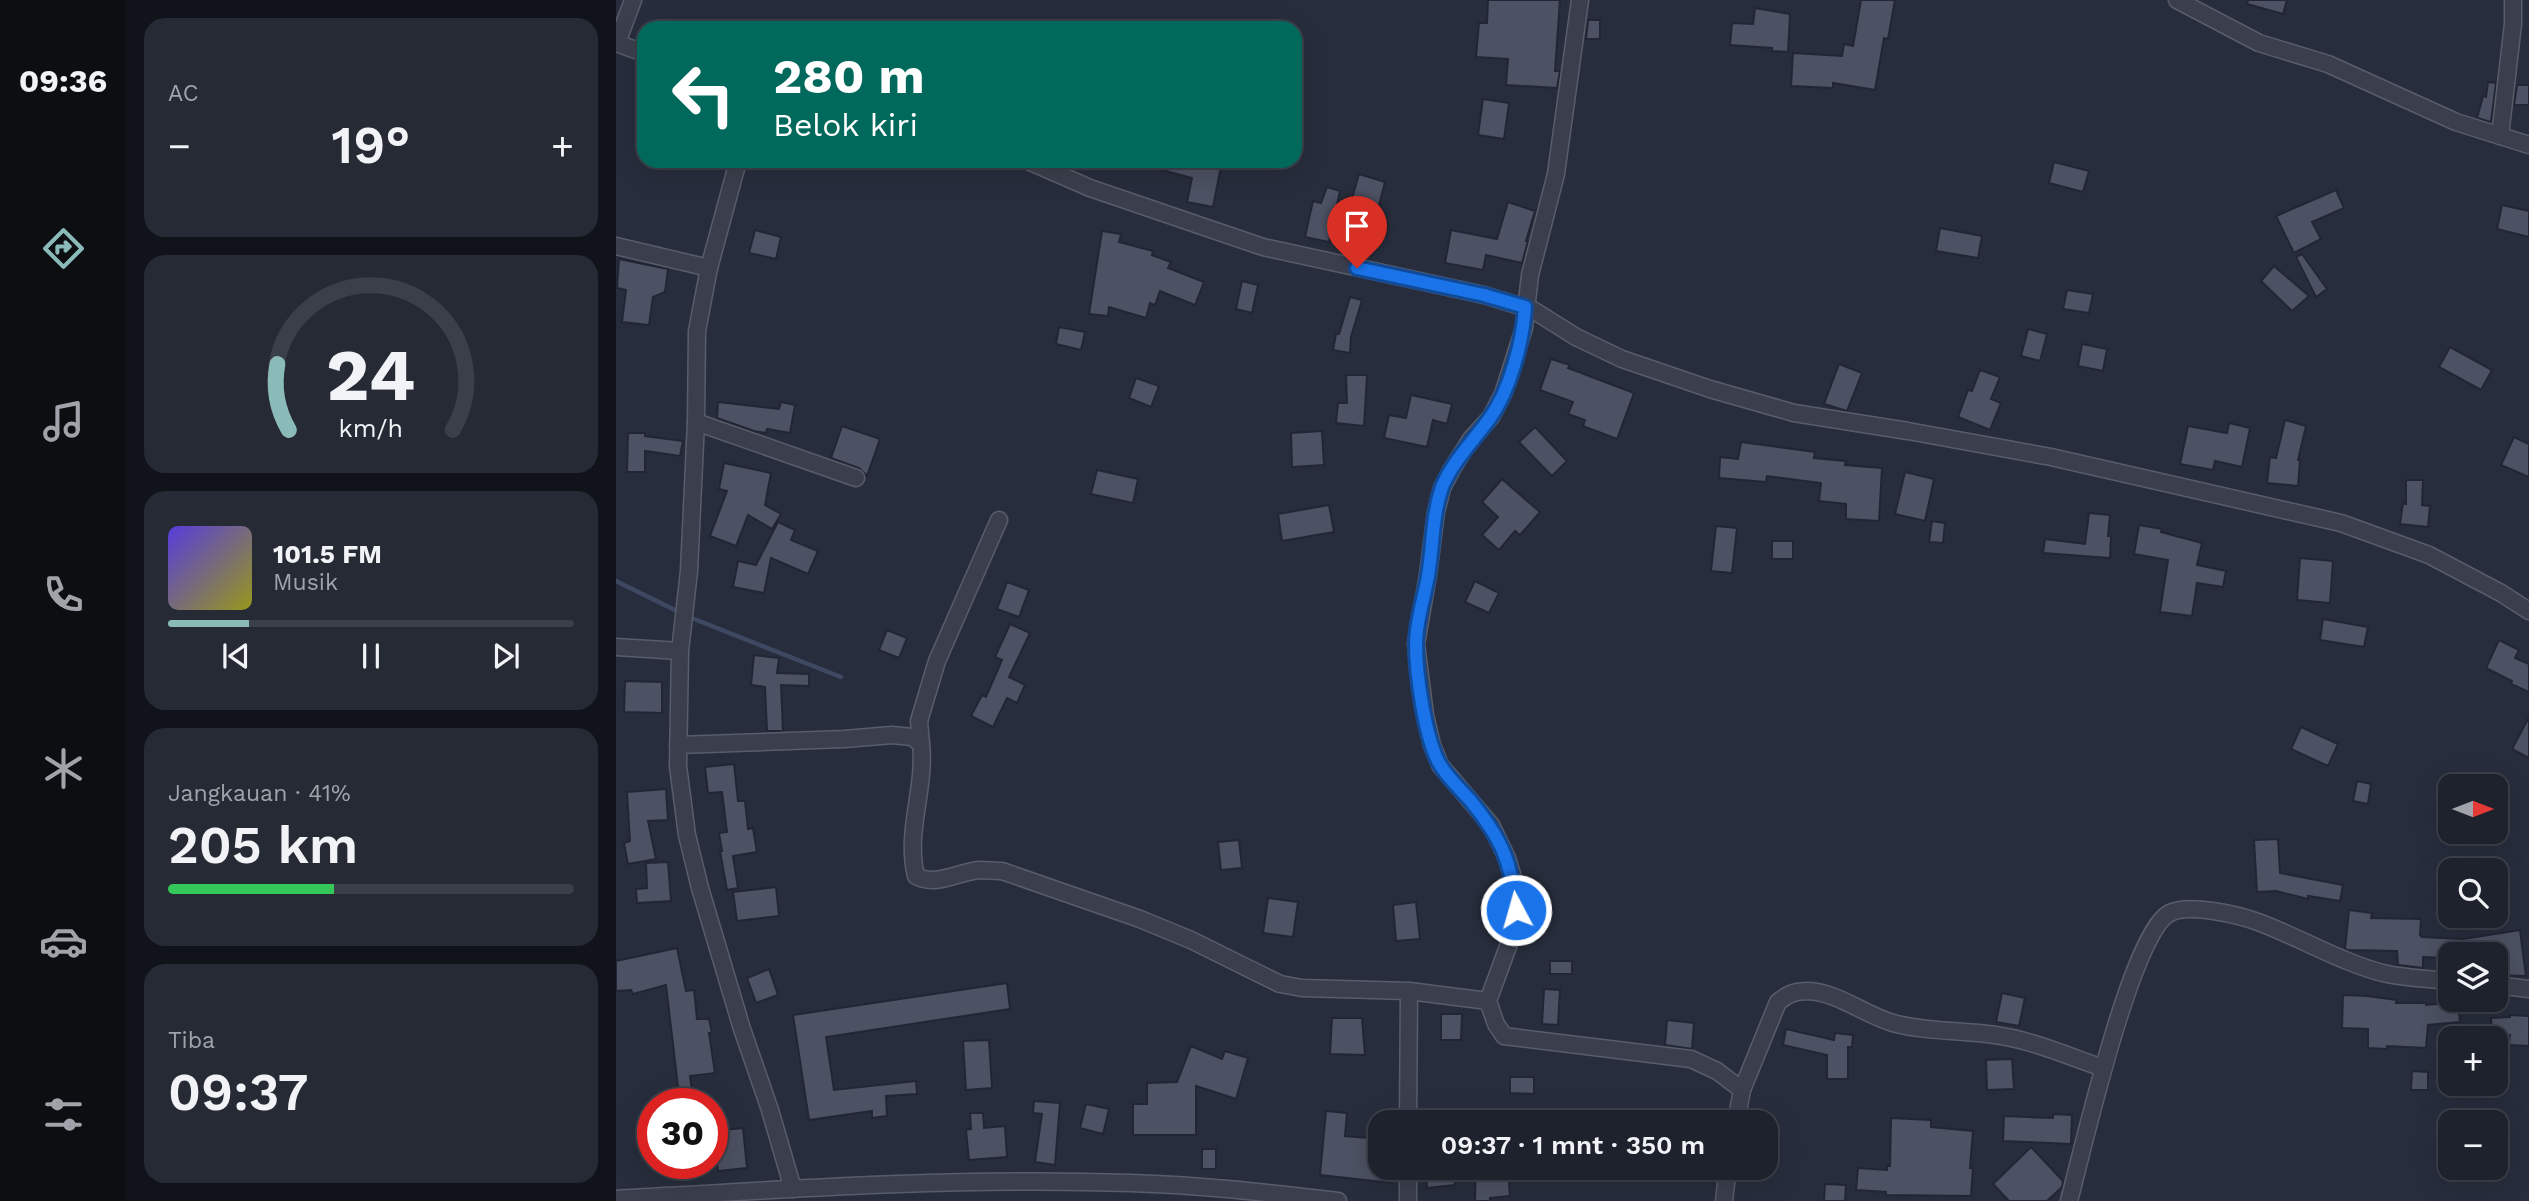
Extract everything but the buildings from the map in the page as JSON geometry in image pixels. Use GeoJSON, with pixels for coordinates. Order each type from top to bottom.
{"type":"FeatureCollection","features":[{"type":"Feature","properties":{"kind":"street"},"geometry":{"type":"LineString","coordinates":[[633,0],[616,43],[637,50]]}},
{"type":"Feature","properties":{"kind":"street"},"geometry":{"type":"LineString","coordinates":[[1580,0],[1556,174],[1530,275],[1524,328],[1503,394],[1490,417],[1471,439],[1452,469],[1442,488],[1436,512],[1416,644],[1425,715],[1440,765],[1490,825],[1507,858],[1513,877],[1516,910],[1510,941],[1488,1001],[1496,1024],[1504,1036],[1691,1059],[1729,1079],[1742,1090]]}},
{"type":"Feature","properties":{"kind":"street"},"geometry":{"type":"LineString","coordinates":[[2178,0],[2259,43],[2328,64],[2456,122],[2529,145]]}},
{"type":"Feature","properties":{"kind":"street"},"geometry":{"type":"LineString","coordinates":[[2500,136],[2513,24],[2513,0]]}},
{"type":"Feature","properties":{"kind":"street"},"geometry":{"type":"LineString","coordinates":[[736,168],[709,268],[697,331],[689,571],[680,651],[680,799],[700,888],[793,1189]]}},
{"type":"Feature","properties":{"kind":"street"},"geometry":{"type":"LineString","coordinates":[[1044,168],[1090,188],[1263,247],[1484,295],[1525,307],[1576,337],[1622,359],[1794,413],[1908,430],[2051,457],[2341,523],[2429,555],[2529,611]]}},
{"type":"Feature","properties":{"kind":"street"},"geometry":{"type":"LineString","coordinates":[[616,246],[709,268]]}},
{"type":"Feature","properties":{"kind":"street"},"geometry":{"type":"LineString","coordinates":[[696,422],[856,478]]}},
{"type":"Feature","properties":{"kind":"street"},"geometry":{"type":"LineString","coordinates":[[999,520],[937,661],[919,721],[923,764],[912,834],[912,859],[916,876],[924,881],[980,870],[1003,871],[1153,924],[1280,984],[1302,988],[1409,991],[1488,1001]]}},
{"type":"Feature","properties":{"kind":"street"},"geometry":{"type":"LineString","coordinates":[[616,648],[680,651]]}},
{"type":"Feature","properties":{"kind":"street"},"geometry":{"type":"LineString","coordinates":[[678,745],[892,735],[912,737],[921,744]]}},
{"type":"Feature","properties":{"kind":"street"},"geometry":{"type":"LineString","coordinates":[[2068,1201],[2103,1068],[2137,965],[2162,918],[2179,910],[2220,913],[2255,921],[2385,973],[2438,980]]}},
{"type":"Feature","properties":{"kind":"street"},"geometry":{"type":"LineString","coordinates":[[2508,986],[2529,989]]}},
{"type":"Feature","properties":{"kind":"street"},"geometry":{"type":"LineString","coordinates":[[1408,1110],[1409,991]]}},
{"type":"Feature","properties":{"kind":"street"},"geometry":{"type":"LineString","coordinates":[[1738,1110],[1742,1090],[1778,1002],[1789,993],[1810,991],[1838,999],[1891,1022],[1915,1028],[1998,1035],[2103,1068]]}},
{"type":"Feature","properties":{"kind":"street"},"geometry":{"type":"LineString","coordinates":[[1408,1180],[1408,1201]]}},
{"type":"Feature","properties":{"kind":"street"},"geometry":{"type":"LineString","coordinates":[[1724,1201],[1726,1180]]}},
{"type":"Feature","properties":{"kind":"street"},"geometry":{"type":"LineString","coordinates":[[616,1199],[947,1184],[1130,1183],[1206,1186],[1338,1201]]}},
{"type":"Feature","properties":{"kind":"waterway"},"geometry":{"type":"LineString","coordinates":[[616,581],[681,613]]}},
{"type":"Feature","properties":{"kind":"waterway"},"geometry":{"type":"LineString","coordinates":[[689,617],[841,677]]}},
{"type":"Feature","properties":{"kind":"route"},"geometry":{"type":"LineString","coordinates":[[1357,268],[1484,295],[1525,307],[1524,328],[1503,394],[1490,417],[1471,439],[1442,488],[1416,644],[1425,715],[1432,745],[1440,765],[1490,825],[1507,858],[1513,877],[1516,910]]}}]}
